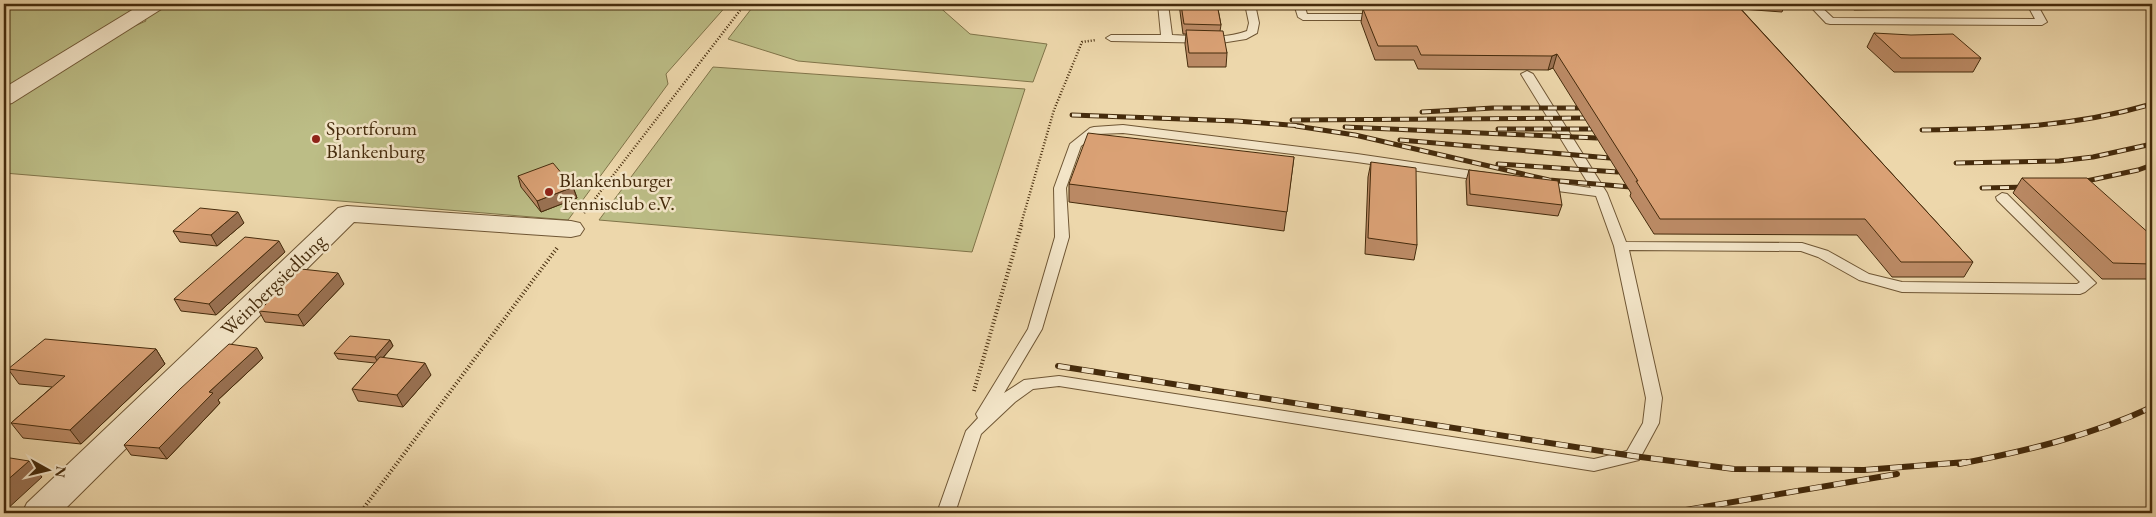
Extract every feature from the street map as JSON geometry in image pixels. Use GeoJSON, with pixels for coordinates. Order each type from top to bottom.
{"type":"FeatureCollection","features":[{"type":"Feature","properties":{"kind":"street"},"geometry":{"type":"LineString","coordinates":[[4,98],[156,4]]}},
{"type":"Feature","properties":{"kind":"street","name":"Weinbergsiedlung"},"geometry":{"type":"LineString","coordinates":[[38,513],[347,214],[571,229]]}},
{"type":"Feature","properties":{"kind":"lane"},"geometry":{"type":"LineString","coordinates":[[1163,4],[1167,38]]}},
{"type":"Feature","properties":{"kind":"lane"},"geometry":{"type":"LineString","coordinates":[[1111,38],[1242,38],[1252,33],[1254,23],[1250,4]]}},
{"type":"Feature","properties":{"kind":"lane"},"geometry":{"type":"LineString","coordinates":[[1299,4],[1303,17],[1387,17],[1381,4]]}},
{"type":"Feature","properties":{"kind":"lane"},"geometry":{"type":"LineString","coordinates":[[1814,4],[1830,21],[2042,22],[2032,4]]}},
{"type":"Feature","properties":{"kind":"lane"},"geometry":{"type":"LineString","coordinates":[[974,431],[1009,398],[1029,384],[1059,381],[1594,465],[1633,456],[1651,423],[1654,398],[1622,246],[1601,193],[1527,74]]}},
{"type":"Feature","properties":{"kind":"lane"},"geometry":{"type":"LineString","coordinates":[[946,513],[974,431],[1035,330],[1062,237],[1060,188],[1076,144],[1094,131],[1123,129],[1357,158],[1504,179]]}},
{"type":"Feature","properties":{"kind":"lane"},"geometry":{"type":"LineString","coordinates":[[1533,183],[1601,193]]}},
{"type":"Feature","properties":{"kind":"lane"},"geometry":{"type":"LineString","coordinates":[[1622,246],[1802,247],[1823,254],[1864,277],[1902,287],[2080,289],[2089,282],[2002,197]]}},
{"type":"Feature","properties":{"kind":"path"},"geometry":{"type":"LineString","coordinates":[[360,513],[571,229],[745,4]]}},
{"type":"Feature","properties":{"kind":"path"},"geometry":{"type":"LineString","coordinates":[[972,398],[1054,110],[1082,42],[1111,38]]}},
{"type":"Feature","properties":{"kind":"green space"},"geometry":{"type":"Polygon","coordinates":[[[4,4],[144,4],[4,89],[4,4]]]}},
{"type":"Feature","properties":{"kind":"green space","name":"Sportforum Blankenburg"},"geometry":{"type":"Polygon","coordinates":[[[165,4],[728,4],[666,74],[668,84],[568,220],[4,173],[4,105],[114,35],[146,21],[144,17],[165,4]]]}},
{"type":"Feature","properties":{"kind":"green space"},"geometry":{"type":"Polygon","coordinates":[[[755,4],[936,4],[970,34],[1047,44],[1033,82],[798,61],[728,39],[755,4]]]}},
{"type":"Feature","properties":{"kind":"green space"},"geometry":{"type":"Polygon","coordinates":[[[713,67],[1025,89],[972,252],[599,220],[713,67]]]}},
{"type":"Feature","properties":{"kind":"building"},"geometry":{"type":"Polygon","coordinates":[[[1181,4],[1217,4],[1221,25],[1184,24],[1181,4]]]}},
{"type":"Feature","properties":{"kind":"building"},"geometry":{"type":"Polygon","coordinates":[[[1399,4],[1736,4],[1973,262],[1901,262],[1865,219],[1660,219],[1557,54],[1552,56],[1421,55],[1417,46],[1378,46],[1363,9],[1401,9],[1399,4]]]}},
{"type":"Feature","properties":{"kind":"building"},"geometry":{"type":"Polygon","coordinates":[[[1186,30],[1223,31],[1227,53],[1189,53],[1186,30]]]}},
{"type":"Feature","properties":{"kind":"building"},"geometry":{"type":"Polygon","coordinates":[[[1874,33],[1911,35],[1953,34],[1981,58],[1901,58],[1874,33]]]}},
{"type":"Feature","properties":{"kind":"building"},"geometry":{"type":"Polygon","coordinates":[[[1088,133],[1294,157],[1287,212],[1069,184],[1088,133]]]}},
{"type":"Feature","properties":{"kind":"building"},"geometry":{"type":"Polygon","coordinates":[[[1371,162],[1416,168],[1417,245],[1368,238],[1371,162]]]}},
{"type":"Feature","properties":{"kind":"building"},"geometry":{"type":"Polygon","coordinates":[[[553,163],[573,187],[537,201],[518,176],[553,163]]]}},
{"type":"Feature","properties":{"kind":"building"},"geometry":{"type":"Polygon","coordinates":[[[1469,170],[1558,181],[1562,205],[1470,194],[1469,170]]]}},
{"type":"Feature","properties":{"kind":"building"},"geometry":{"type":"Polygon","coordinates":[[[2022,178],[2087,178],[2152,236],[2152,264],[2113,263],[2022,178]]]}},
{"type":"Feature","properties":{"kind":"building"},"geometry":{"type":"Polygon","coordinates":[[[200,208],[238,212],[211,235],[173,231],[200,208]]]}},
{"type":"Feature","properties":{"kind":"building"},"geometry":{"type":"Polygon","coordinates":[[[245,237],[279,241],[209,304],[174,299],[245,237]]]}},
{"type":"Feature","properties":{"kind":"building"},"geometry":{"type":"Polygon","coordinates":[[[301,269],[338,273],[298,315],[259,311],[301,269]]]}},
{"type":"Feature","properties":{"kind":"building"},"geometry":{"type":"Polygon","coordinates":[[[350,336],[390,340],[375,357],[334,353],[350,336]]]}},
{"type":"Feature","properties":{"kind":"building"},"geometry":{"type":"Polygon","coordinates":[[[45,339],[156,349],[70,430],[11,423],[65,376],[8,369],[45,339]]]}},
{"type":"Feature","properties":{"kind":"building"},"geometry":{"type":"Polygon","coordinates":[[[229,344],[257,348],[209,392],[213,393],[159,448],[124,445],[180,389],[229,344]]]}},
{"type":"Feature","properties":{"kind":"building"},"geometry":{"type":"Polygon","coordinates":[[[380,357],[425,363],[397,395],[352,389],[380,357]]]}},
{"type":"Feature","properties":{"kind":"building"},"geometry":{"type":"Polygon","coordinates":[[[4,457],[29,461],[4,483],[4,457]]]}},
{"type":"Feature","properties":{"kind":"railway"},"geometry":{"type":"LineString","coordinates":[[1922,130],[1981,129],[2066,122],[2123,112],[2152,104]]}},
{"type":"Feature","properties":{"kind":"railway"},"geometry":{"type":"LineString","coordinates":[[1422,112],[1493,108],[1579,108]]}},
{"type":"Feature","properties":{"kind":"railway"},"geometry":{"type":"LineString","coordinates":[[1072,115],[1237,121],[1302,126]]}},
{"type":"Feature","properties":{"kind":"railway"},"geometry":{"type":"LineString","coordinates":[[1292,120],[1585,118]]}},
{"type":"Feature","properties":{"kind":"railway"},"geometry":{"type":"LineString","coordinates":[[1296,126],[1355,135],[1549,180],[1642,188]]}},
{"type":"Feature","properties":{"kind":"railway"},"geometry":{"type":"LineString","coordinates":[[1345,127],[1597,138]]}},
{"type":"Feature","properties":{"kind":"railway"},"geometry":{"type":"LineString","coordinates":[[1498,129],[1591,129]]}},
{"type":"Feature","properties":{"kind":"railway"},"geometry":{"type":"LineString","coordinates":[[1400,140],[1610,158]]}},
{"type":"Feature","properties":{"kind":"railway"},"geometry":{"type":"LineString","coordinates":[[1956,163],[2059,161],[2093,157],[2152,144]]}},
{"type":"Feature","properties":{"kind":"railway"},"geometry":{"type":"LineString","coordinates":[[1498,164],[1618,172]]}},
{"type":"Feature","properties":{"kind":"railway"},"geometry":{"type":"LineString","coordinates":[[2077,183],[2138,170],[2152,165]]}},
{"type":"Feature","properties":{"kind":"railway"},"geometry":{"type":"LineString","coordinates":[[1982,188],[2030,187]]}},
{"type":"Feature","properties":{"kind":"railway"},"geometry":{"type":"LineString","coordinates":[[1058,366],[1633,456],[1734,469],[1864,470],[1966,462]]}},
{"type":"Feature","properties":{"kind":"railway"},"geometry":{"type":"LineString","coordinates":[[1959,464],[2057,442],[2105,426],[2152,407]]}},
{"type":"Feature","properties":{"kind":"railway"},"geometry":{"type":"LineString","coordinates":[[1668,513],[1897,474]]}},
{"type":"Feature","properties":{"kind":"place","name":"Sportforum Blankenburg"},"geometry":{"type":"Point","coordinates":[316,139]}},
{"type":"Feature","properties":{"kind":"place","name":"Blankenburger Tennisclub e.V."},"geometry":{"type":"Point","coordinates":[549,192]}}]}
